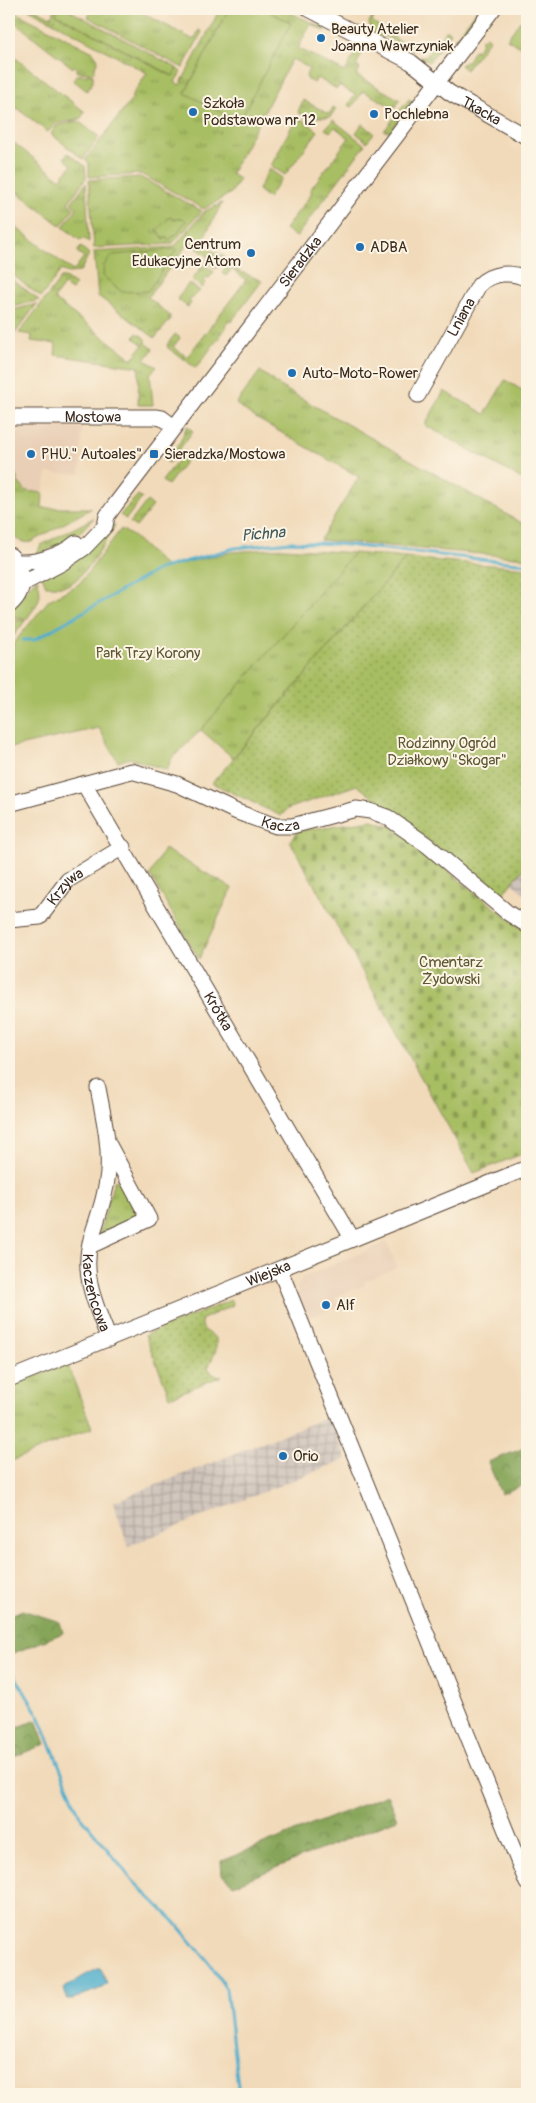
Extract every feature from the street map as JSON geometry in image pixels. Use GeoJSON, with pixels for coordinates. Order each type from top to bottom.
{"type":"FeatureCollection","features":[{"type":"Feature","properties":{"kind":"main road"},"geometry":{"type":"LineString","coordinates":[[9,603],[17,593],[20,585],[20,575],[11,559]]}},
{"type":"Feature","properties":{"kind":"street","name":"Tkacka"},"geometry":{"type":"LineString","coordinates":[[309,9],[411,62],[458,98],[527,137]]}},
{"type":"Feature","properties":{"kind":"street","name":"Sieradzka"},"geometry":{"type":"LineString","coordinates":[[20,585],[62,564],[84,548],[105,526],[107,516],[493,9]]}},
{"type":"Feature","properties":{"kind":"street","name":"Lniana"},"geometry":{"type":"LineString","coordinates":[[418,395],[479,285],[492,277],[508,273],[527,279]]}},
{"type":"Feature","properties":{"kind":"street","name":"Mostowa"},"geometry":{"type":"LineString","coordinates":[[9,418],[155,417],[162,418],[174,427]]}},
{"type":"Feature","properties":{"kind":"street","name":"Sieradzka"},"geometry":{"type":"LineString","coordinates":[[11,559],[27,562],[56,554],[72,546],[98,520],[107,516]]}},
{"type":"Feature","properties":{"kind":"street","name":"Kacza"},"geometry":{"type":"LineString","coordinates":[[9,804],[117,774],[139,772],[177,784],[269,825],[282,827],[356,809],[370,811],[387,816],[427,845],[508,913],[527,925]]}},
{"type":"Feature","properties":{"kind":"street","name":"Krótka"},"geometry":{"type":"LineString","coordinates":[[84,784],[123,847],[352,1238]]}},
{"type":"Feature","properties":{"kind":"street","name":"Krzywa"},"geometry":{"type":"LineString","coordinates":[[9,920],[40,917],[68,880],[123,847]]}},
{"type":"Feature","properties":{"kind":"street","name":"Kaczeńcowa"},"geometry":{"type":"LineString","coordinates":[[98,1088],[108,1144],[105,1195],[90,1246],[88,1276],[90,1290],[109,1339]]}},
{"type":"Feature","properties":{"kind":"street","name":"Kaczeńcowa"},"geometry":{"type":"LineString","coordinates":[[90,1246],[149,1220],[108,1144]]}},
{"type":"Feature","properties":{"kind":"street","name":"Wiejska"},"geometry":{"type":"LineString","coordinates":[[9,1379],[527,1168]]}},
{"type":"Feature","properties":{"kind":"street"},"geometry":{"type":"LineString","coordinates":[[280,1270],[527,1883]]}},
{"type":"Feature","properties":{"kind":"shaded area"},"geometry":{"type":"Polygon","coordinates":[[[26,426],[82,426],[80,474],[47,473],[43,493],[26,491],[18,482],[9,456],[9,442],[26,426]]]}},
{"type":"Feature","properties":{"kind":"shaded area"},"geometry":{"type":"Polygon","coordinates":[[[527,865],[527,896],[512,883],[527,865]]]}},
{"type":"Feature","properties":{"kind":"shaded area"},"geometry":{"type":"Polygon","coordinates":[[[387,1242],[397,1267],[364,1282],[365,1285],[335,1297],[339,1307],[308,1318],[297,1289],[302,1278],[387,1242]]]}},
{"type":"Feature","properties":{"kind":"shaded area"},"geometry":{"type":"Polygon","coordinates":[[[330,1416],[346,1459],[128,1546],[113,1502],[330,1416]]]}},
{"type":"Feature","properties":{"kind":"green space"},"geometry":{"type":"Polygon","coordinates":[[[9,9],[93,52],[98,59],[93,73],[76,71],[78,68],[75,66],[73,68],[9,18],[9,9]]]}},
{"type":"Feature","properties":{"kind":"green space","name":"Szkoła Podstawowa nr 12"},"geometry":{"type":"Polygon","coordinates":[[[29,9],[35,9],[51,17],[55,9],[58,9],[56,14],[172,76],[177,69],[181,72],[175,82],[180,85],[220,9],[229,9],[185,93],[291,23],[264,9],[282,9],[326,29],[325,31],[311,24],[298,48],[345,72],[357,50],[362,53],[356,66],[360,68],[356,75],[400,100],[394,108],[363,91],[352,107],[348,105],[355,95],[339,85],[337,89],[317,78],[314,83],[308,80],[306,76],[309,68],[292,59],[231,174],[239,179],[231,193],[204,209],[141,174],[89,177],[89,163],[85,160],[133,98],[131,97],[147,73],[29,9]]]}},
{"type":"Feature","properties":{"kind":"green space"},"geometry":{"type":"Polygon","coordinates":[[[58,9],[67,9],[177,68],[173,76],[56,14],[58,9]]]}},
{"type":"Feature","properties":{"kind":"green space"},"geometry":{"type":"Polygon","coordinates":[[[93,9],[125,9],[132,12],[135,9],[194,40],[199,30],[202,32],[183,68],[88,17],[93,9]]]}},
{"type":"Feature","properties":{"kind":"green space"},"geometry":{"type":"Polygon","coordinates":[[[229,9],[264,9],[291,23],[239,122],[185,93],[229,9]]]}},
{"type":"Feature","properties":{"kind":"green space"},"geometry":{"type":"Polygon","coordinates":[[[379,9],[372,21],[409,48],[414,42],[412,51],[385,36],[381,38],[371,31],[369,22],[379,9]]]}},
{"type":"Feature","properties":{"kind":"green space"},"geometry":{"type":"Polygon","coordinates":[[[478,9],[483,9],[442,62],[439,60],[478,9]]]}},
{"type":"Feature","properties":{"kind":"green space"},"geometry":{"type":"Polygon","coordinates":[[[521,20],[527,23],[527,51],[507,39],[521,20]]]}},
{"type":"Feature","properties":{"kind":"green space"},"geometry":{"type":"Polygon","coordinates":[[[447,30],[451,33],[429,62],[420,57],[427,55],[447,30]]]}},
{"type":"Feature","properties":{"kind":"green space"},"geometry":{"type":"Polygon","coordinates":[[[487,36],[490,39],[466,70],[460,65],[468,61],[474,50],[476,51],[482,43],[480,41],[487,36]]]}},
{"type":"Feature","properties":{"kind":"green space"},"geometry":{"type":"Polygon","coordinates":[[[9,53],[85,112],[80,119],[55,124],[48,132],[9,102],[9,53]]]}},
{"type":"Feature","properties":{"kind":"green space"},"geometry":{"type":"Polygon","coordinates":[[[76,75],[93,75],[93,81],[87,91],[73,80],[76,75]]]}},
{"type":"Feature","properties":{"kind":"green space"},"geometry":{"type":"Polygon","coordinates":[[[409,99],[412,101],[390,131],[384,131],[409,99]]]}},
{"type":"Feature","properties":{"kind":"green space"},"geometry":{"type":"Polygon","coordinates":[[[303,100],[329,114],[333,107],[336,109],[330,117],[305,117],[298,112],[303,100]]]}},
{"type":"Feature","properties":{"kind":"green space"},"geometry":{"type":"Polygon","coordinates":[[[295,120],[303,120],[318,131],[285,175],[271,166],[295,120]]]}},
{"type":"Feature","properties":{"kind":"green space"},"geometry":{"type":"Polygon","coordinates":[[[333,120],[365,145],[296,237],[285,229],[312,193],[310,190],[349,138],[335,127],[330,132],[325,129],[333,120]]]}},
{"type":"Feature","properties":{"kind":"green space"},"geometry":{"type":"Polygon","coordinates":[[[78,121],[99,137],[83,159],[51,134],[56,126],[78,121]]]}},
{"type":"Feature","properties":{"kind":"green space"},"geometry":{"type":"Polygon","coordinates":[[[362,124],[374,133],[367,142],[356,133],[362,124]]]}},
{"type":"Feature","properties":{"kind":"green space"},"geometry":{"type":"Polygon","coordinates":[[[9,139],[60,179],[72,165],[64,158],[68,153],[85,166],[86,178],[68,203],[74,208],[61,226],[9,186],[9,139]]]}},
{"type":"Feature","properties":{"kind":"green space"},"geometry":{"type":"Polygon","coordinates":[[[269,169],[282,178],[268,198],[258,190],[269,169]]]}},
{"type":"Feature","properties":{"kind":"green space"},"geometry":{"type":"Polygon","coordinates":[[[140,177],[202,211],[172,244],[94,248],[89,180],[140,177]]]}},
{"type":"Feature","properties":{"kind":"green space"},"geometry":{"type":"Polygon","coordinates":[[[86,183],[89,242],[83,238],[81,241],[63,227],[77,208],[71,203],[86,183]]]}},
{"type":"Feature","properties":{"kind":"green space"},"geometry":{"type":"Polygon","coordinates":[[[222,203],[200,245],[225,257],[216,269],[206,261],[209,257],[189,242],[148,297],[170,316],[170,320],[155,338],[98,296],[94,252],[174,247],[205,211],[222,203]]]}},
{"type":"Feature","properties":{"kind":"green space"},"geometry":{"type":"Polygon","coordinates":[[[170,217],[174,220],[183,218],[186,221],[179,232],[169,240],[166,237],[164,239],[157,230],[170,217]]]}},
{"type":"Feature","properties":{"kind":"green space"},"geometry":{"type":"Polygon","coordinates":[[[9,222],[73,271],[84,257],[77,252],[81,247],[89,254],[80,272],[68,273],[61,270],[41,297],[9,272],[9,222]]]}},
{"type":"Feature","properties":{"kind":"green space"},"geometry":{"type":"Polygon","coordinates":[[[177,249],[148,291],[122,292],[103,276],[104,265],[113,255],[177,249]]]}},
{"type":"Feature","properties":{"kind":"green space"},"geometry":{"type":"Polygon","coordinates":[[[204,264],[214,272],[209,278],[206,277],[204,280],[206,282],[202,288],[192,280],[204,264]]]}},
{"type":"Feature","properties":{"kind":"green space"},"geometry":{"type":"Polygon","coordinates":[[[227,266],[262,281],[231,322],[229,321],[225,326],[226,328],[196,368],[168,348],[167,345],[175,334],[180,338],[173,347],[187,357],[246,280],[232,269],[226,276],[222,273],[227,266]]]}},
{"type":"Feature","properties":{"kind":"green space"},"geometry":{"type":"Polygon","coordinates":[[[9,277],[39,300],[9,308],[9,277]]]}},
{"type":"Feature","properties":{"kind":"green space"},"geometry":{"type":"Polygon","coordinates":[[[61,278],[65,278],[75,285],[72,290],[64,285],[54,299],[132,359],[143,345],[134,338],[137,333],[146,339],[146,343],[153,349],[145,360],[157,367],[150,374],[153,405],[138,405],[139,367],[55,355],[56,344],[31,341],[32,335],[19,333],[61,278]]]}},
{"type":"Feature","properties":{"kind":"green space"},"geometry":{"type":"Polygon","coordinates":[[[189,283],[200,291],[189,301],[191,303],[188,307],[177,299],[189,283]]]}},
{"type":"Feature","properties":{"kind":"green space"},"geometry":{"type":"Polygon","coordinates":[[[37,304],[16,332],[9,333],[9,311],[37,304]]]}},
{"type":"Feature","properties":{"kind":"green space"},"geometry":{"type":"Polygon","coordinates":[[[260,371],[283,388],[527,526],[527,558],[320,540],[359,477],[254,417],[236,404],[260,371]]]}},
{"type":"Feature","properties":{"kind":"green space"},"geometry":{"type":"Polygon","coordinates":[[[505,380],[527,393],[527,482],[425,425],[444,391],[485,414],[505,380]]]}},
{"type":"Feature","properties":{"kind":"green space"},"geometry":{"type":"Polygon","coordinates":[[[187,426],[193,431],[169,463],[166,461],[180,442],[187,426]]]}},
{"type":"Feature","properties":{"kind":"green space"},"geometry":{"type":"Polygon","coordinates":[[[185,451],[190,455],[168,485],[162,481],[185,451]]]}},
{"type":"Feature","properties":{"kind":"green space"},"geometry":{"type":"Polygon","coordinates":[[[9,456],[18,482],[26,491],[43,493],[42,508],[92,508],[31,542],[18,540],[11,533],[7,506],[9,456]]]}},
{"type":"Feature","properties":{"kind":"green space"},"geometry":{"type":"Polygon","coordinates":[[[138,495],[142,498],[126,519],[120,515],[138,495]]]}},
{"type":"Feature","properties":{"kind":"green space"},"geometry":{"type":"Polygon","coordinates":[[[147,501],[153,506],[136,527],[130,523],[147,501]]]}},
{"type":"Feature","properties":{"kind":"green space"},"geometry":{"type":"Polygon","coordinates":[[[94,518],[75,537],[36,556],[41,545],[94,518]]]}},
{"type":"Feature","properties":{"kind":"green space"},"geometry":{"type":"Polygon","coordinates":[[[111,524],[115,525],[82,574],[70,584],[64,586],[46,586],[42,576],[111,524]]]}},
{"type":"Feature","properties":{"kind":"green space","name":"Park Trzy Korony"},"geometry":{"type":"Polygon","coordinates":[[[121,529],[134,537],[166,567],[232,552],[284,548],[354,553],[201,730],[171,759],[167,770],[130,758],[118,762],[99,728],[9,748],[9,694],[13,684],[10,670],[13,644],[49,600],[79,584],[121,529]]]}},
{"type":"Feature","properties":{"kind":"green space"},"geometry":{"type":"Polygon","coordinates":[[[354,553],[406,558],[233,758],[201,730],[354,553]]]}},
{"type":"Feature","properties":{"kind":"green space","name":"Rodzinny Ogród Działkowy \"Skogar\""},"geometry":{"type":"Polygon","coordinates":[[[406,558],[527,568],[527,865],[500,897],[357,785],[287,809],[281,816],[212,783],[406,558]]]}},
{"type":"Feature","properties":{"kind":"green space"},"geometry":{"type":"Polygon","coordinates":[[[37,578],[40,591],[38,601],[26,620],[16,617],[9,618],[9,609],[37,578]]]}},
{"type":"Feature","properties":{"kind":"green space"},"geometry":{"type":"Polygon","coordinates":[[[14,619],[25,621],[9,642],[9,626],[14,619]]]}},
{"type":"Feature","properties":{"kind":"green space","name":"Cmentarz Żydowski"},"geometry":{"type":"Polygon","coordinates":[[[372,820],[391,826],[527,933],[527,1152],[474,1173],[290,841],[298,831],[372,820]]]}},
{"type":"Feature","properties":{"kind":"green space"},"geometry":{"type":"Polygon","coordinates":[[[164,849],[232,888],[199,959],[150,875],[164,849]]]}},
{"type":"Feature","properties":{"kind":"green space"},"geometry":{"type":"Polygon","coordinates":[[[120,1180],[138,1213],[138,1217],[99,1235],[114,1181],[120,1180]]]}},
{"type":"Feature","properties":{"kind":"green space"},"geometry":{"type":"Polygon","coordinates":[[[231,1300],[233,1305],[201,1320],[203,1329],[216,1338],[216,1350],[208,1368],[214,1375],[222,1376],[170,1397],[145,1335],[231,1300]]]}},
{"type":"Feature","properties":{"kind":"green space"},"geometry":{"type":"Polygon","coordinates":[[[67,1363],[92,1428],[9,1462],[9,1387],[67,1363]]]}},
{"type":"Feature","properties":{"kind":"green space"},"geometry":{"type":"Polygon","coordinates":[[[527,1447],[527,1483],[501,1494],[488,1462],[527,1447]]]}},
{"type":"Feature","properties":{"kind":"green space"},"geometry":{"type":"Polygon","coordinates":[[[22,1610],[60,1622],[63,1633],[9,1655],[9,1616],[22,1610]]]}},
{"type":"Feature","properties":{"kind":"green space"},"geometry":{"type":"Polygon","coordinates":[[[36,1720],[45,1744],[9,1759],[9,1731],[36,1720]]]}},
{"type":"Feature","properties":{"kind":"green space"},"geometry":{"type":"Polygon","coordinates":[[[387,1795],[397,1819],[233,1885],[222,1875],[221,1861],[387,1795]]]}},
{"type":"Feature","properties":{"kind":"water"},"geometry":{"type":"Polygon","coordinates":[[[97,1969],[101,1969],[107,1984],[102,1988],[73,1999],[67,1999],[64,1989],[97,1969]]]}},
{"type":"Feature","properties":{"kind":"waterway","name":"Pichna"},"geometry":{"type":"LineString","coordinates":[[23,640],[34,640],[159,569],[235,548],[290,542],[337,544],[527,564]]}},
{"type":"Feature","properties":{"kind":"waterway"},"geometry":{"type":"LineString","coordinates":[[9,1666],[40,1718],[79,1814],[132,1880],[174,1921],[210,1964],[226,1989],[239,2094]]}},
{"type":"Feature","properties":{"kind":"place","name":"Beauty Atelier Joanna Wawrzyniak"},"geometry":{"type":"Point","coordinates":[321,38]}},
{"type":"Feature","properties":{"kind":"place","name":"Szkoła Podstawowa nr 12"},"geometry":{"type":"Point","coordinates":[193,112]}},
{"type":"Feature","properties":{"kind":"place","name":"Pochlebna"},"geometry":{"type":"Point","coordinates":[374,114]}},
{"type":"Feature","properties":{"kind":"place","name":"ADBA"},"geometry":{"type":"Point","coordinates":[360,247]}},
{"type":"Feature","properties":{"kind":"place","name":"Centrum Edukacyjne Atom"},"geometry":{"type":"Point","coordinates":[251,253]}},
{"type":"Feature","properties":{"kind":"place","name":"Auto-Moto-Rower"},"geometry":{"type":"Point","coordinates":[292,373]}},
{"type":"Feature","properties":{"kind":"place","name":"PHU.\" Autoales\""},"geometry":{"type":"Point","coordinates":[31,454]}},
{"type":"Feature","properties":{"kind":"place","name":"Sieradzka/Mostowa"},"geometry":{"type":"Point","coordinates":[154,454]}},
{"type":"Feature","properties":{"kind":"place","name":"Alf"},"geometry":{"type":"Point","coordinates":[326,1305]}},
{"type":"Feature","properties":{"kind":"place","name":"Orio"},"geometry":{"type":"Point","coordinates":[283,1456]}}]}
